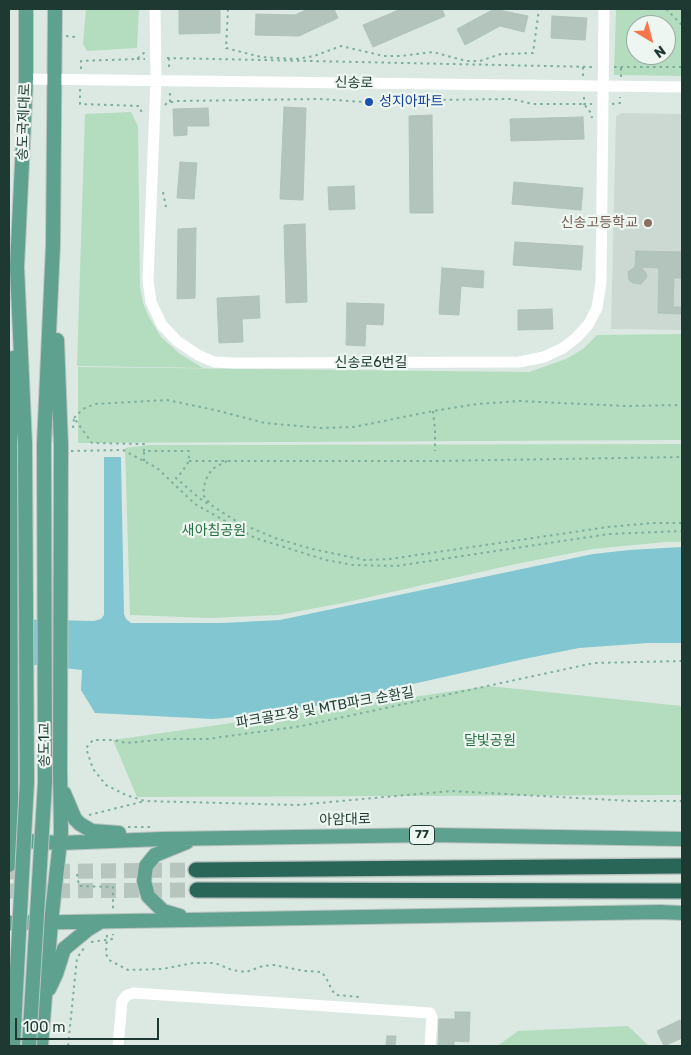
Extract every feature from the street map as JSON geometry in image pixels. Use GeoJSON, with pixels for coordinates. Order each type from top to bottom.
{"type":"FeatureCollection","features":[{"type":"Feature","properties":{"kind":"highway"},"geometry":{"type":"LineString","coordinates":[[196,870],[682,866]]}},
{"type":"Feature","properties":{"kind":"highway"},"geometry":{"type":"LineString","coordinates":[[197,890],[682,891]]}},
{"type":"Feature","properties":{"kind":"main road","name":"송도국제대로"},"geometry":{"type":"LineString","coordinates":[[26,9],[26,79],[17,267],[26,444]]}},
{"type":"Feature","properties":{"kind":"main road"},"geometry":{"type":"LineString","coordinates":[[41,1046],[51,922],[61,834],[60,769],[66,444],[53,245],[55,9]]}},
{"type":"Feature","properties":{"kind":"main road","name":"송도1교"},"geometry":{"type":"LineString","coordinates":[[29,1046],[45,782],[44,444],[53,245]]}},
{"type":"Feature","properties":{"kind":"main road"},"geometry":{"type":"LineString","coordinates":[[9,865],[10,444],[17,267]]}},
{"type":"Feature","properties":{"kind":"main road","name":"송도1교"},"geometry":{"type":"LineString","coordinates":[[13,1046],[27,782],[26,444]]}},
{"type":"Feature","properties":{"kind":"main road"},"geometry":{"type":"LineString","coordinates":[[60,769],[64,795],[75,819],[80,824],[92,831],[162,839]]}},
{"type":"Feature","properties":{"kind":"main road","name":"아암대로"},"geometry":{"type":"LineString","coordinates":[[10,840],[60,843],[195,838],[431,835],[682,840]]}},
{"type":"Feature","properties":{"kind":"main road"},"geometry":{"type":"LineString","coordinates":[[195,838],[155,855],[146,866],[144,881],[148,896],[163,911],[195,920]]}},
{"type":"Feature","properties":{"kind":"main road"},"geometry":{"type":"LineString","coordinates":[[9,923],[660,912],[682,914]]}},
{"type":"Feature","properties":{"kind":"main road"},"geometry":{"type":"LineString","coordinates":[[45,997],[56,974],[64,949],[100,922]]}},
{"type":"Feature","properties":{"kind":"street","name":"신송로6번길"},"geometry":{"type":"LineString","coordinates":[[155,9],[156,80],[148,280],[151,302],[162,325],[177,341],[198,355],[214,362],[235,364],[520,362],[544,357],[563,348],[576,338],[588,325],[597,308],[601,282],[604,9]]}},
{"type":"Feature","properties":{"kind":"street","name":"신송로"},"geometry":{"type":"LineString","coordinates":[[26,79],[682,87]]}},
{"type":"Feature","properties":{"kind":"street"},"geometry":{"type":"LineString","coordinates":[[118,1046],[122,1001],[127,995],[134,993],[430,1013],[432,1017],[430,1046]]}},
{"type":"Feature","properties":{"kind":"path"},"geometry":{"type":"LineString","coordinates":[[228,9],[226,48],[260,57],[296,59],[314,56],[341,46],[384,56],[433,52],[466,61],[480,61],[501,54],[534,53],[539,9]]}},
{"type":"Feature","properties":{"kind":"path"},"geometry":{"type":"LineString","coordinates":[[666,9],[682,26]]}},
{"type":"Feature","properties":{"kind":"path"},"geometry":{"type":"LineString","coordinates":[[55,36],[75,37]]}},
{"type":"Feature","properties":{"kind":"path"},"geometry":{"type":"LineString","coordinates":[[81,72],[81,62],[137,59],[146,52],[146,43]]}},
{"type":"Feature","properties":{"kind":"path"},"geometry":{"type":"LineString","coordinates":[[169,58],[583,67]]}},
{"type":"Feature","properties":{"kind":"path"},"geometry":{"type":"LineString","coordinates":[[621,66],[682,67]]}},
{"type":"Feature","properties":{"kind":"path"},"geometry":{"type":"LineString","coordinates":[[80,85],[80,104],[139,106],[142,113]]}},
{"type":"Feature","properties":{"kind":"path"},"geometry":{"type":"LineString","coordinates":[[162,111],[167,103],[177,101],[320,99],[378,103],[510,99],[533,104],[584,104],[591,113],[592,121]]}},
{"type":"Feature","properties":{"kind":"path"},"geometry":{"type":"LineString","coordinates":[[162,188],[166,206]]}},
{"type":"Feature","properties":{"kind":"path"},"geometry":{"type":"LineString","coordinates":[[682,406],[625,406],[519,401],[477,404],[354,427],[321,428],[265,423],[167,400],[95,404],[83,409],[74,418],[66,444],[123,450],[157,468],[195,504],[242,531],[279,547],[326,560],[353,565],[396,566],[609,534],[682,531]]}},
{"type":"Feature","properties":{"kind":"path"},"geometry":{"type":"LineString","coordinates":[[433,411],[435,451]]}},
{"type":"Feature","properties":{"kind":"path"},"geometry":{"type":"LineString","coordinates":[[74,418],[92,443],[144,444],[144,461]]}},
{"type":"Feature","properties":{"kind":"path"},"geometry":{"type":"LineString","coordinates":[[144,451],[188,451],[189,461],[176,478],[198,498],[239,522],[275,538],[312,549],[365,560],[407,557],[608,526],[682,523]]}},
{"type":"Feature","properties":{"kind":"path"},"geometry":{"type":"LineString","coordinates":[[189,461],[435,461],[682,456]]}},
{"type":"Feature","properties":{"kind":"path"},"geometry":{"type":"LineString","coordinates":[[211,505],[204,495],[205,481],[212,469],[227,461]]}},
{"type":"Feature","properties":{"kind":"path","name":"파크골프장 및 MTB파크 순환길"},"geometry":{"type":"LineString","coordinates":[[682,661],[594,663],[302,726],[207,739],[167,739],[127,743],[112,740],[93,740],[86,748],[92,770],[106,785],[126,795],[145,801],[297,805],[451,791],[632,801],[682,801]]}},
{"type":"Feature","properties":{"kind":"path"},"geometry":{"type":"LineString","coordinates":[[84,817],[145,801]]}},
{"type":"Feature","properties":{"kind":"path"},"geometry":{"type":"LineString","coordinates":[[77,874],[79,886],[113,887],[113,910]]}},
{"type":"Feature","properties":{"kind":"path"},"geometry":{"type":"LineString","coordinates":[[91,942],[113,939],[113,934]]}},
{"type":"Feature","properties":{"kind":"path"},"geometry":{"type":"LineString","coordinates":[[107,935],[106,954],[109,960],[128,970],[162,969],[193,962],[215,963],[232,970],[246,972],[274,964],[305,971],[322,972],[336,995],[365,997]]}},
{"type":"Feature","properties":{"kind":"path"},"geometry":{"type":"LineString","coordinates":[[68,1046],[78,958],[84,948]]}},
{"type":"Feature","properties":{"kind":"shaded area","name":"신송고등학교"},"geometry":{"type":"Polygon","coordinates":[[[621,113],[682,114],[682,330],[611,329],[616,117],[621,113]]]}},
{"type":"Feature","properties":{"kind":"green space"},"geometry":{"type":"Polygon","coordinates":[[[86,9],[139,9],[137,48],[87,51],[83,44],[86,9]]]}},
{"type":"Feature","properties":{"kind":"green space"},"geometry":{"type":"Polygon","coordinates":[[[616,9],[682,9],[682,76],[614,75],[616,9]]]}},
{"type":"Feature","properties":{"kind":"green space"},"geometry":{"type":"Polygon","coordinates":[[[131,112],[138,126],[140,287],[143,303],[161,337],[180,354],[203,368],[77,366],[85,114],[131,112]]]}},
{"type":"Feature","properties":{"kind":"green space"},"geometry":{"type":"Polygon","coordinates":[[[682,334],[682,440],[78,443],[78,367],[529,372],[566,359],[583,349],[597,335],[682,334]]]}},
{"type":"Feature","properties":{"kind":"green space","name":"새아침공원"},"geometry":{"type":"Polygon","coordinates":[[[682,444],[682,542],[593,549],[279,615],[209,618],[130,615],[125,448],[149,445],[682,444]]]}},
{"type":"Feature","properties":{"kind":"green space","name":"달빛공원"},"geometry":{"type":"Polygon","coordinates":[[[489,686],[682,706],[682,795],[137,797],[113,740],[489,686]]]}},
{"type":"Feature","properties":{"kind":"green space"},"geometry":{"type":"Polygon","coordinates":[[[628,1026],[649,1046],[497,1046],[518,1031],[628,1026]]]}},
{"type":"Feature","properties":{"kind":"water"},"geometry":{"type":"Polygon","coordinates":[[[104,457],[121,457],[124,614],[131,623],[222,623],[280,620],[593,554],[682,547],[682,643],[648,643],[579,648],[306,708],[260,715],[213,719],[95,713],[81,690],[82,670],[9,662],[9,619],[94,621],[101,619],[104,615],[104,457]]]}},
{"type":"Feature","properties":{"kind":"building"},"geometry":{"type":"Polygon","coordinates":[[[179,9],[220,9],[220,33],[179,34],[179,9]]]}},
{"type":"Feature","properties":{"kind":"building"},"geometry":{"type":"Polygon","coordinates":[[[308,9],[334,9],[338,18],[299,36],[255,35],[256,14],[295,15],[308,9]]]}},
{"type":"Feature","properties":{"kind":"building"},"geometry":{"type":"Polygon","coordinates":[[[401,9],[442,9],[445,16],[373,47],[363,25],[401,9]]]}},
{"type":"Feature","properties":{"kind":"building"},"geometry":{"type":"Polygon","coordinates":[[[494,9],[528,16],[524,32],[500,26],[465,45],[457,29],[494,9]]]}},
{"type":"Feature","properties":{"kind":"building"},"geometry":{"type":"Polygon","coordinates":[[[552,16],[587,18],[585,40],[551,38],[552,16]]]}},
{"type":"Feature","properties":{"kind":"building"},"geometry":{"type":"Polygon","coordinates":[[[284,107],[306,108],[303,200],[280,199],[284,107]]]}},
{"type":"Feature","properties":{"kind":"building"},"geometry":{"type":"Polygon","coordinates":[[[208,108],[209,126],[187,126],[187,135],[174,136],[173,109],[208,108]]]}},
{"type":"Feature","properties":{"kind":"building"},"geometry":{"type":"Polygon","coordinates":[[[432,115],[433,213],[410,213],[409,116],[432,115]]]}},
{"type":"Feature","properties":{"kind":"building"},"geometry":{"type":"Polygon","coordinates":[[[583,117],[584,139],[511,141],[510,119],[583,117]]]}},
{"type":"Feature","properties":{"kind":"building"},"geometry":{"type":"Polygon","coordinates":[[[180,162],[197,163],[194,199],[177,198],[180,162]]]}},
{"type":"Feature","properties":{"kind":"building"},"geometry":{"type":"Polygon","coordinates":[[[514,182],[583,188],[581,210],[512,204],[514,182]]]}},
{"type":"Feature","properties":{"kind":"building"},"geometry":{"type":"Polygon","coordinates":[[[354,186],[355,209],[329,210],[328,187],[354,186]]]}},
{"type":"Feature","properties":{"kind":"building"},"geometry":{"type":"Polygon","coordinates":[[[305,224],[307,302],[286,303],[284,225],[305,224]]]}},
{"type":"Feature","properties":{"kind":"building"},"geometry":{"type":"Polygon","coordinates":[[[196,228],[195,298],[177,299],[178,229],[196,228]]]}},
{"type":"Feature","properties":{"kind":"building"},"geometry":{"type":"Polygon","coordinates":[[[515,242],[583,246],[581,270],[513,265],[515,242]]]}},
{"type":"Feature","properties":{"kind":"building"},"geometry":{"type":"Polygon","coordinates":[[[636,251],[682,252],[682,278],[674,278],[673,307],[681,307],[681,314],[658,313],[659,268],[641,267],[647,277],[641,284],[633,283],[629,280],[628,272],[635,267],[636,251]]]}},
{"type":"Feature","properties":{"kind":"building"},"geometry":{"type":"Polygon","coordinates":[[[442,268],[484,271],[483,288],[461,286],[459,315],[439,314],[442,268]]]}},
{"type":"Feature","properties":{"kind":"building"},"geometry":{"type":"Polygon","coordinates":[[[259,296],[260,318],[242,319],[243,342],[219,343],[217,298],[259,296]]]}},
{"type":"Feature","properties":{"kind":"building"},"geometry":{"type":"Polygon","coordinates":[[[347,303],[384,304],[383,325],[366,324],[365,346],[346,345],[347,303]]]}},
{"type":"Feature","properties":{"kind":"building"},"geometry":{"type":"Polygon","coordinates":[[[552,309],[553,329],[518,330],[518,310],[552,309]]]}},
{"type":"Feature","properties":{"kind":"building"},"geometry":{"type":"Polygon","coordinates":[[[455,1012],[470,1012],[469,1042],[454,1041],[454,1046],[438,1046],[439,1019],[455,1019],[455,1012]]]}},
{"type":"Feature","properties":{"kind":"building"},"geometry":{"type":"Polygon","coordinates":[[[680,1020],[682,1038],[664,1046],[657,1031],[680,1020]]]}},
{"type":"Feature","properties":{"kind":"building"},"geometry":{"type":"Polygon","coordinates":[[[387,1036],[396,1036],[395,1046],[386,1046],[387,1036]]]}},
{"type":"Feature","properties":{"kind":"tunnel"},"geometry":{"type":"LineString","coordinates":[[9,872],[196,870]]}},
{"type":"Feature","properties":{"kind":"tunnel"},"geometry":{"type":"LineString","coordinates":[[9,891],[197,890]]}},
{"type":"Feature","properties":{"kind":"place","name":"성지아파트"},"geometry":{"type":"Point","coordinates":[369,102]}},
{"type":"Feature","properties":{"kind":"place","name":"신송고등학교"},"geometry":{"type":"Point","coordinates":[648,223]}}]}
